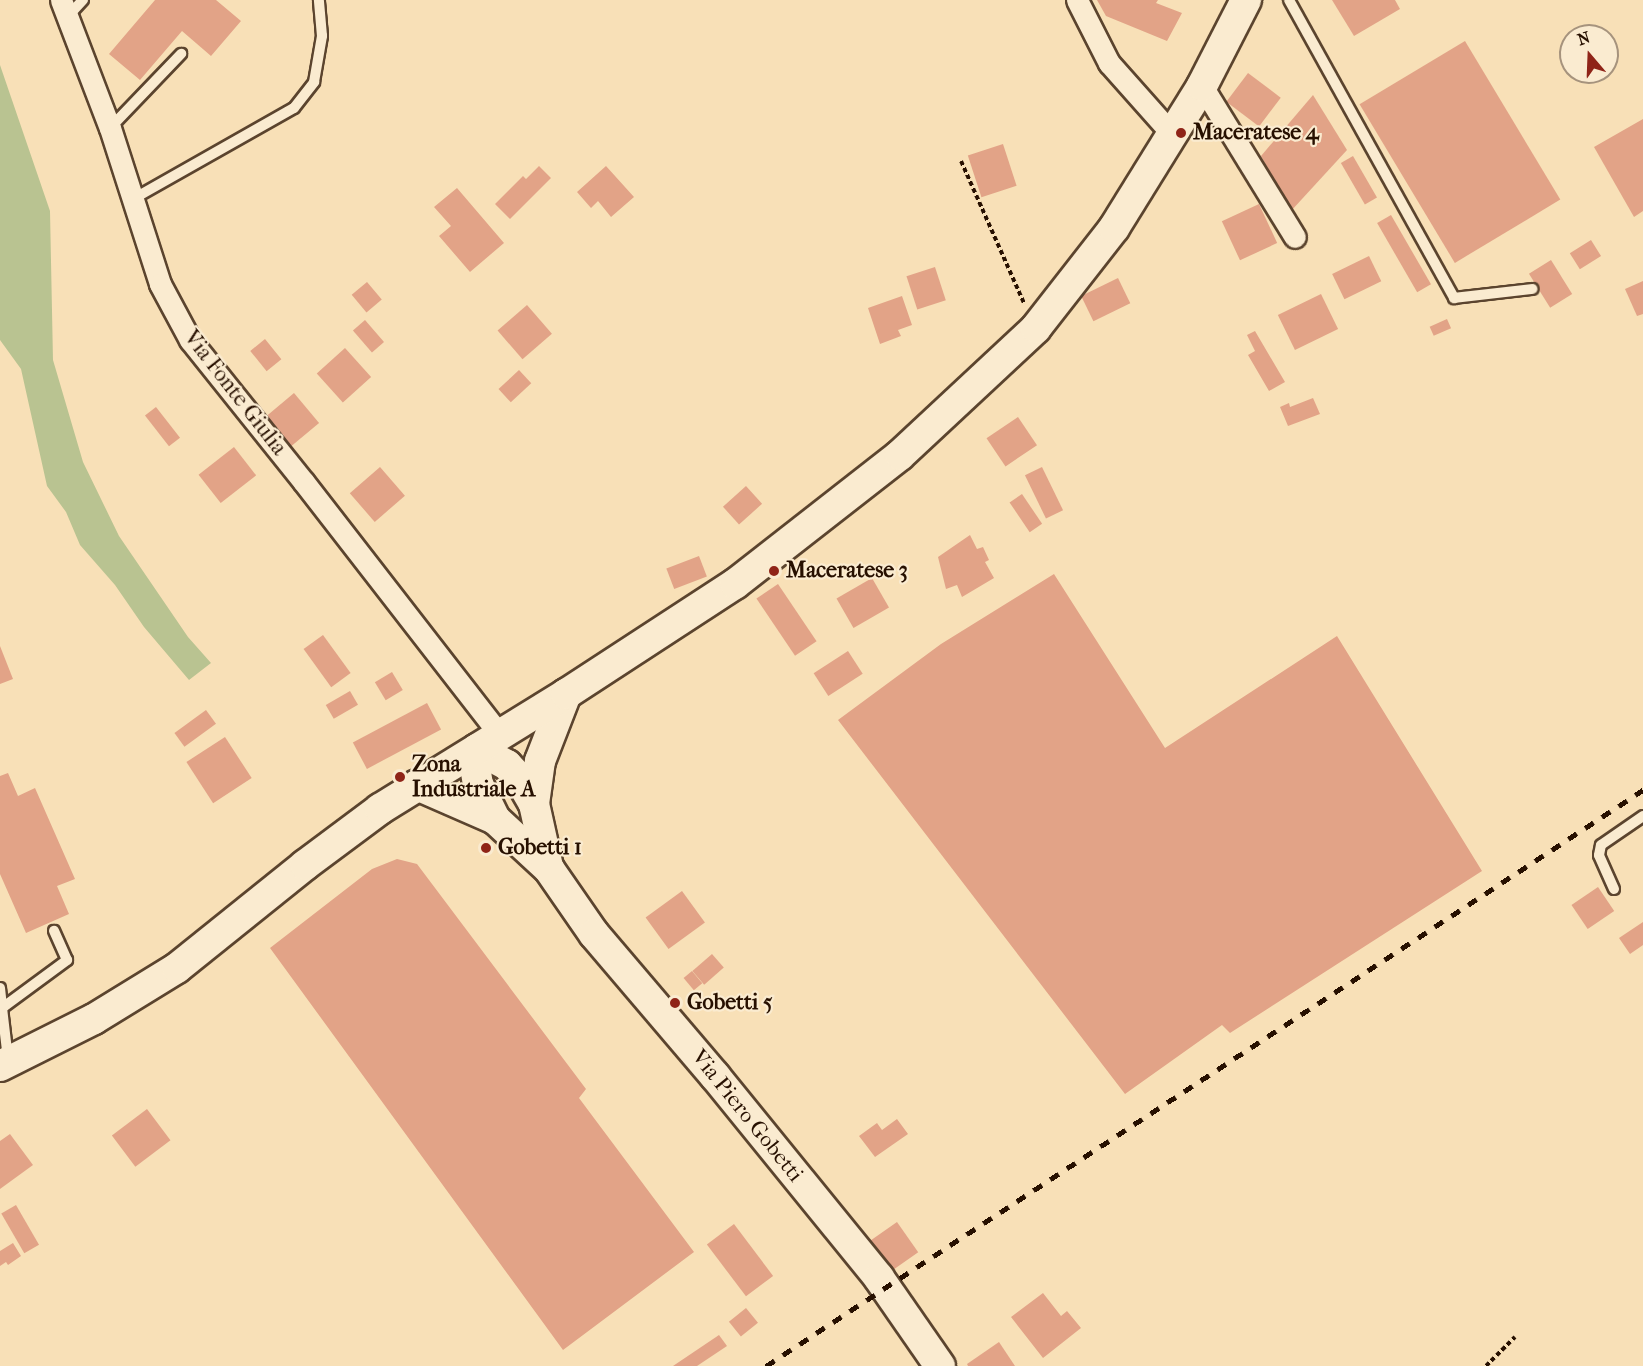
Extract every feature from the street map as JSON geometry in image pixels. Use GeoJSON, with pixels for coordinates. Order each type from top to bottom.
{"type":"FeatureCollection","features":[{"type":"Feature","properties":{"kind":"main road"},"geometry":{"type":"LineString","coordinates":[[4,1064],[94,1019],[177,968],[305,866],[417,785],[566,694],[735,584],[900,455],[1036,328],[1114,228],[1202,86],[1246,0]]}},
{"type":"Feature","properties":{"kind":"main road"},"geometry":{"type":"LineString","coordinates":[[534,804],[540,760],[566,694]]}},
{"type":"Feature","properties":{"kind":"main road"},"geometry":{"type":"LineString","coordinates":[[488,742],[519,778],[534,804],[549,869]]}},
{"type":"Feature","properties":{"kind":"main road"},"geometry":{"type":"LineString","coordinates":[[488,742],[475,766],[478,784],[495,819]]}},
{"type":"Feature","properties":{"kind":"main road"},"geometry":{"type":"LineString","coordinates":[[417,785],[495,819],[549,869]]}},
{"type":"Feature","properties":{"kind":"main road","name":"Via Piero Gobetti"},"geometry":{"type":"LineString","coordinates":[[549,869],[594,934],[715,1076],[879,1278],[940,1366]]}},
{"type":"Feature","properties":{"kind":"street"},"geometry":{"type":"LineString","coordinates":[[1077,0],[1109,63],[1173,135]]}},
{"type":"Feature","properties":{"kind":"street","name":"Via Fonte Giulia"},"geometry":{"type":"LineString","coordinates":[[65,8],[110,128],[160,284],[190,340],[303,481],[488,742]]}},
{"type":"Feature","properties":{"kind":"street"},"geometry":{"type":"LineString","coordinates":[[1202,86],[1294,237]]}},
{"type":"Feature","properties":{"kind":"lane"},"geometry":{"type":"LineString","coordinates":[[65,8],[83,0]]}},
{"type":"Feature","properties":{"kind":"lane"},"geometry":{"type":"LineString","coordinates":[[133,199],[294,108],[314,82],[322,36],[319,0]]}},
{"type":"Feature","properties":{"kind":"lane"},"geometry":{"type":"LineString","coordinates":[[1289,0],[1454,298],[1532,289]]}},
{"type":"Feature","properties":{"kind":"lane"},"geometry":{"type":"LineString","coordinates":[[110,128],[181,54]]}},
{"type":"Feature","properties":{"kind":"lane"},"geometry":{"type":"LineString","coordinates":[[1614,889],[1599,855],[1601,845],[1643,816]]}},
{"type":"Feature","properties":{"kind":"lane"},"geometry":{"type":"LineString","coordinates":[[2,1008],[67,960],[54,931]]}},
{"type":"Feature","properties":{"kind":"lane"},"geometry":{"type":"LineString","coordinates":[[0,988],[4,1064]]}},
{"type":"Feature","properties":{"kind":"path"},"geometry":{"type":"LineString","coordinates":[[961,161],[1036,328]]}},
{"type":"Feature","properties":{"kind":"path"},"geometry":{"type":"LineString","coordinates":[[1486,1366],[1515,1337]]}},
{"type":"Feature","properties":{"kind":"green space"},"geometry":{"type":"Polygon","coordinates":[[[0,65],[50,211],[53,360],[83,462],[119,536],[188,637],[211,663],[189,680],[144,627],[115,585],[80,545],[66,512],[47,486],[21,369],[0,340],[0,65]]]}},
{"type":"Feature","properties":{"kind":"building"},"geometry":{"type":"Polygon","coordinates":[[[155,0],[216,0],[241,21],[211,56],[182,31],[140,80],[109,54],[155,0]]]}},
{"type":"Feature","properties":{"kind":"building"},"geometry":{"type":"Polygon","coordinates":[[[1097,0],[1158,0],[1156,3],[1182,13],[1167,41],[1106,16],[1097,0]]]}},
{"type":"Feature","properties":{"kind":"building"},"geometry":{"type":"Polygon","coordinates":[[[1332,0],[1395,0],[1400,9],[1354,36],[1332,0]]]}},
{"type":"Feature","properties":{"kind":"building"},"geometry":{"type":"Polygon","coordinates":[[[1465,41],[1560,200],[1455,263],[1360,104],[1465,41]]]}},
{"type":"Feature","properties":{"kind":"building"},"geometry":{"type":"Polygon","coordinates":[[[1248,73],[1281,98],[1259,126],[1226,102],[1248,73]]]}},
{"type":"Feature","properties":{"kind":"building"},"geometry":{"type":"Polygon","coordinates":[[[1313,95],[1347,150],[1291,211],[1261,156],[1313,95]]]}},
{"type":"Feature","properties":{"kind":"building"},"geometry":{"type":"Polygon","coordinates":[[[1643,119],[1643,211],[1634,217],[1594,147],[1643,119]]]}},
{"type":"Feature","properties":{"kind":"building"},"geometry":{"type":"Polygon","coordinates":[[[1003,144],[1017,186],[981,197],[968,155],[1003,144]]]}},
{"type":"Feature","properties":{"kind":"building"},"geometry":{"type":"Polygon","coordinates":[[[1353,156],[1377,198],[1365,205],[1341,163],[1353,156]]]}},
{"type":"Feature","properties":{"kind":"building"},"geometry":{"type":"Polygon","coordinates":[[[539,166],[551,178],[510,219],[495,204],[523,176],[526,179],[539,166]]]}},
{"type":"Feature","properties":{"kind":"building"},"geometry":{"type":"Polygon","coordinates":[[[606,166],[634,197],[611,217],[598,201],[591,208],[577,192],[606,166]]]}},
{"type":"Feature","properties":{"kind":"building"},"geometry":{"type":"Polygon","coordinates":[[[457,188],[504,243],[470,272],[439,236],[451,226],[434,207],[457,188]]]}},
{"type":"Feature","properties":{"kind":"building"},"geometry":{"type":"Polygon","coordinates":[[[1259,204],[1277,243],[1240,260],[1222,221],[1259,204]]]}},
{"type":"Feature","properties":{"kind":"building"},"geometry":{"type":"Polygon","coordinates":[[[1391,215],[1431,284],[1417,292],[1377,223],[1391,215]]]}},
{"type":"Feature","properties":{"kind":"building"},"geometry":{"type":"Polygon","coordinates":[[[1591,240],[1601,256],[1580,269],[1570,253],[1591,240]]]}},
{"type":"Feature","properties":{"kind":"building"},"geometry":{"type":"Polygon","coordinates":[[[1369,256],[1381,281],[1344,299],[1332,274],[1369,256]]]}},
{"type":"Feature","properties":{"kind":"building"},"geometry":{"type":"Polygon","coordinates":[[[1551,260],[1572,294],[1550,308],[1529,274],[1551,260]]]}},
{"type":"Feature","properties":{"kind":"building"},"geometry":{"type":"Polygon","coordinates":[[[935,267],[946,300],[917,310],[906,276],[935,267]]]}},
{"type":"Feature","properties":{"kind":"building"},"geometry":{"type":"Polygon","coordinates":[[[1118,278],[1130,303],[1093,321],[1081,296],[1118,278]]]}},
{"type":"Feature","properties":{"kind":"building"},"geometry":{"type":"Polygon","coordinates":[[[1643,281],[1643,314],[1637,316],[1625,289],[1643,281]]]}},
{"type":"Feature","properties":{"kind":"building"},"geometry":{"type":"Polygon","coordinates":[[[367,282],[382,300],[366,312],[352,295],[367,282]]]}},
{"type":"Feature","properties":{"kind":"building"},"geometry":{"type":"Polygon","coordinates":[[[1321,294],[1338,329],[1295,350],[1278,315],[1321,294]]]}},
{"type":"Feature","properties":{"kind":"building"},"geometry":{"type":"Polygon","coordinates":[[[902,296],[912,325],[898,330],[901,336],[880,344],[868,308],[902,296]]]}},
{"type":"Feature","properties":{"kind":"building"},"geometry":{"type":"Polygon","coordinates":[[[527,305],[552,334],[522,359],[498,331],[527,305]]]}},
{"type":"Feature","properties":{"kind":"building"},"geometry":{"type":"Polygon","coordinates":[[[1447,319],[1451,328],[1434,336],[1430,327],[1447,319]]]}},
{"type":"Feature","properties":{"kind":"building"},"geometry":{"type":"Polygon","coordinates":[[[365,320],[384,342],[372,352],[353,330],[365,320]]]}},
{"type":"Feature","properties":{"kind":"building"},"geometry":{"type":"Polygon","coordinates":[[[1255,331],[1285,382],[1269,391],[1248,355],[1255,351],[1247,335],[1255,331]]]}},
{"type":"Feature","properties":{"kind":"building"},"geometry":{"type":"Polygon","coordinates":[[[265,339],[281,359],[267,371],[250,351],[265,339]]]}},
{"type":"Feature","properties":{"kind":"building"},"geometry":{"type":"Polygon","coordinates":[[[345,348],[371,377],[343,402],[317,373],[345,348]]]}},
{"type":"Feature","properties":{"kind":"building"},"geometry":{"type":"Polygon","coordinates":[[[519,370],[531,383],[511,402],[499,389],[519,370]]]}},
{"type":"Feature","properties":{"kind":"building"},"geometry":{"type":"Polygon","coordinates":[[[294,393],[319,423],[288,449],[263,419],[294,393]]]}},
{"type":"Feature","properties":{"kind":"building"},"geometry":{"type":"Polygon","coordinates":[[[1313,398],[1320,414],[1288,426],[1280,407],[1289,403],[1290,407],[1313,398]]]}},
{"type":"Feature","properties":{"kind":"building"},"geometry":{"type":"Polygon","coordinates":[[[156,407],[180,438],[169,446],[145,416],[156,407]]]}},
{"type":"Feature","properties":{"kind":"building"},"geometry":{"type":"Polygon","coordinates":[[[1018,417],[1037,445],[1006,466],[986,438],[1018,417]]]}},
{"type":"Feature","properties":{"kind":"building"},"geometry":{"type":"Polygon","coordinates":[[[234,447],[256,475],[221,503],[199,475],[234,447]]]}},
{"type":"Feature","properties":{"kind":"building"},"geometry":{"type":"Polygon","coordinates":[[[380,467],[405,496],[375,522],[350,493],[380,467]]]}},
{"type":"Feature","properties":{"kind":"building"},"geometry":{"type":"Polygon","coordinates":[[[1042,467],[1063,510],[1046,518],[1025,475],[1042,467]]]}},
{"type":"Feature","properties":{"kind":"building"},"geometry":{"type":"Polygon","coordinates":[[[746,486],[762,504],[739,525],[723,507],[746,486]]]}},
{"type":"Feature","properties":{"kind":"building"},"geometry":{"type":"Polygon","coordinates":[[[1022,494],[1042,524],[1030,532],[1010,502],[1022,494]]]}},
{"type":"Feature","properties":{"kind":"building"},"geometry":{"type":"Polygon","coordinates":[[[970,535],[977,549],[983,547],[989,560],[985,562],[994,578],[962,597],[957,585],[946,589],[938,557],[970,535]]]}},
{"type":"Feature","properties":{"kind":"building"},"geometry":{"type":"Polygon","coordinates":[[[699,556],[707,577],[674,589],[666,569],[699,556]]]}},
{"type":"Feature","properties":{"kind":"building"},"geometry":{"type":"Polygon","coordinates":[[[1054,574],[1165,748],[1337,636],[1482,871],[1230,1033],[1222,1025],[1125,1094],[838,720],[941,644],[1054,574]]]}},
{"type":"Feature","properties":{"kind":"building"},"geometry":{"type":"Polygon","coordinates":[[[872,578],[889,607],[853,628],[836,598],[872,578]]]}},
{"type":"Feature","properties":{"kind":"building"},"geometry":{"type":"Polygon","coordinates":[[[778,584],[817,641],[795,656],[756,599],[778,584]]]}},
{"type":"Feature","properties":{"kind":"building"},"geometry":{"type":"Polygon","coordinates":[[[323,635],[351,673],[331,687],[304,649],[323,635]]]}},
{"type":"Feature","properties":{"kind":"building"},"geometry":{"type":"Polygon","coordinates":[[[0,646],[13,679],[0,684],[0,646]]]}},
{"type":"Feature","properties":{"kind":"building"},"geometry":{"type":"Polygon","coordinates":[[[848,651],[863,674],[828,696],[814,673],[848,651]]]}},
{"type":"Feature","properties":{"kind":"building"},"geometry":{"type":"Polygon","coordinates":[[[392,672],[403,690],[386,700],[375,682],[392,672]]]}},
{"type":"Feature","properties":{"kind":"building"},"geometry":{"type":"Polygon","coordinates":[[[350,691],[358,705],[334,719],[326,705],[350,691]]]}},
{"type":"Feature","properties":{"kind":"building"},"geometry":{"type":"Polygon","coordinates":[[[427,703],[441,729],[367,769],[353,742],[427,703]]]}},
{"type":"Feature","properties":{"kind":"building"},"geometry":{"type":"Polygon","coordinates":[[[206,710],[216,724],[184,747],[174,733],[206,710]]]}},
{"type":"Feature","properties":{"kind":"building"},"geometry":{"type":"Polygon","coordinates":[[[225,737],[252,778],[213,803],[186,762],[225,737]]]}},
{"type":"Feature","properties":{"kind":"building"},"geometry":{"type":"Polygon","coordinates":[[[8,773],[18,796],[35,788],[75,879],[57,886],[69,914],[26,933],[0,874],[0,776],[8,773]]]}},
{"type":"Feature","properties":{"kind":"building"},"geometry":{"type":"Polygon","coordinates":[[[397,859],[417,864],[586,1089],[579,1098],[694,1252],[563,1350],[270,948],[372,869],[397,859]]]}},
{"type":"Feature","properties":{"kind":"building"},"geometry":{"type":"Polygon","coordinates":[[[1598,887],[1614,911],[1588,929],[1571,905],[1598,887]]]}},
{"type":"Feature","properties":{"kind":"building"},"geometry":{"type":"Polygon","coordinates":[[[682,891],[705,923],[669,949],[646,917],[682,891]]]}},
{"type":"Feature","properties":{"kind":"building"},"geometry":{"type":"Polygon","coordinates":[[[1643,922],[1643,945],[1630,954],[1619,938],[1643,922]]]}},
{"type":"Feature","properties":{"kind":"building"},"geometry":{"type":"Polygon","coordinates":[[[712,954],[724,968],[704,985],[692,971],[712,954]]]}},
{"type":"Feature","properties":{"kind":"building"},"geometry":{"type":"Polygon","coordinates":[[[692,971],[702,983],[694,990],[684,978],[692,971]]]}},
{"type":"Feature","properties":{"kind":"building"},"geometry":{"type":"Polygon","coordinates":[[[147,1109],[170,1140],[135,1167],[112,1135],[147,1109]]]}},
{"type":"Feature","properties":{"kind":"building"},"geometry":{"type":"Polygon","coordinates":[[[897,1119],[908,1134],[875,1157],[859,1136],[877,1123],[882,1130],[897,1119]]]}},
{"type":"Feature","properties":{"kind":"building"},"geometry":{"type":"Polygon","coordinates":[[[10,1134],[33,1165],[0,1189],[0,1141],[10,1134]]]}},
{"type":"Feature","properties":{"kind":"building"},"geometry":{"type":"Polygon","coordinates":[[[16,1205],[39,1245],[24,1253],[1,1214],[16,1205]]]}},
{"type":"Feature","properties":{"kind":"building"},"geometry":{"type":"Polygon","coordinates":[[[897,1222],[918,1252],[890,1272],[869,1242],[897,1222]]]}},
{"type":"Feature","properties":{"kind":"building"},"geometry":{"type":"Polygon","coordinates":[[[734,1224],[773,1276],[746,1296],[707,1244],[734,1224]]]}},
{"type":"Feature","properties":{"kind":"building"},"geometry":{"type":"Polygon","coordinates":[[[13,1243],[21,1256],[8,1265],[6,1262],[0,1266],[0,1251],[13,1243]]]}},
{"type":"Feature","properties":{"kind":"building"},"geometry":{"type":"Polygon","coordinates":[[[1043,1293],[1061,1316],[1067,1311],[1081,1328],[1043,1358],[1011,1317],[1043,1293]]]}},
{"type":"Feature","properties":{"kind":"building"},"geometry":{"type":"Polygon","coordinates":[[[746,1308],[758,1323],[741,1337],[729,1322],[746,1308]]]}},
{"type":"Feature","properties":{"kind":"building"},"geometry":{"type":"Polygon","coordinates":[[[719,1335],[727,1346],[697,1366],[673,1366],[719,1335]]]}},
{"type":"Feature","properties":{"kind":"building"},"geometry":{"type":"Polygon","coordinates":[[[999,1342],[1015,1366],[968,1366],[967,1364],[999,1342]]]}},
{"type":"Feature","properties":{"kind":"railway"},"geometry":{"type":"LineString","coordinates":[[766,1366],[1643,790]]}},
{"type":"Feature","properties":{"kind":"place","name":"Maceratese 4"},"geometry":{"type":"Point","coordinates":[1181,133]}},
{"type":"Feature","properties":{"kind":"place","name":"Maceratese 3"},"geometry":{"type":"Point","coordinates":[774,571]}},
{"type":"Feature","properties":{"kind":"place","name":"Zona Industriale A"},"geometry":{"type":"Point","coordinates":[400,777]}},
{"type":"Feature","properties":{"kind":"place","name":"Gobetti 1"},"geometry":{"type":"Point","coordinates":[486,848]}},
{"type":"Feature","properties":{"kind":"place","name":"Gobetti 5"},"geometry":{"type":"Point","coordinates":[675,1003]}}]}
